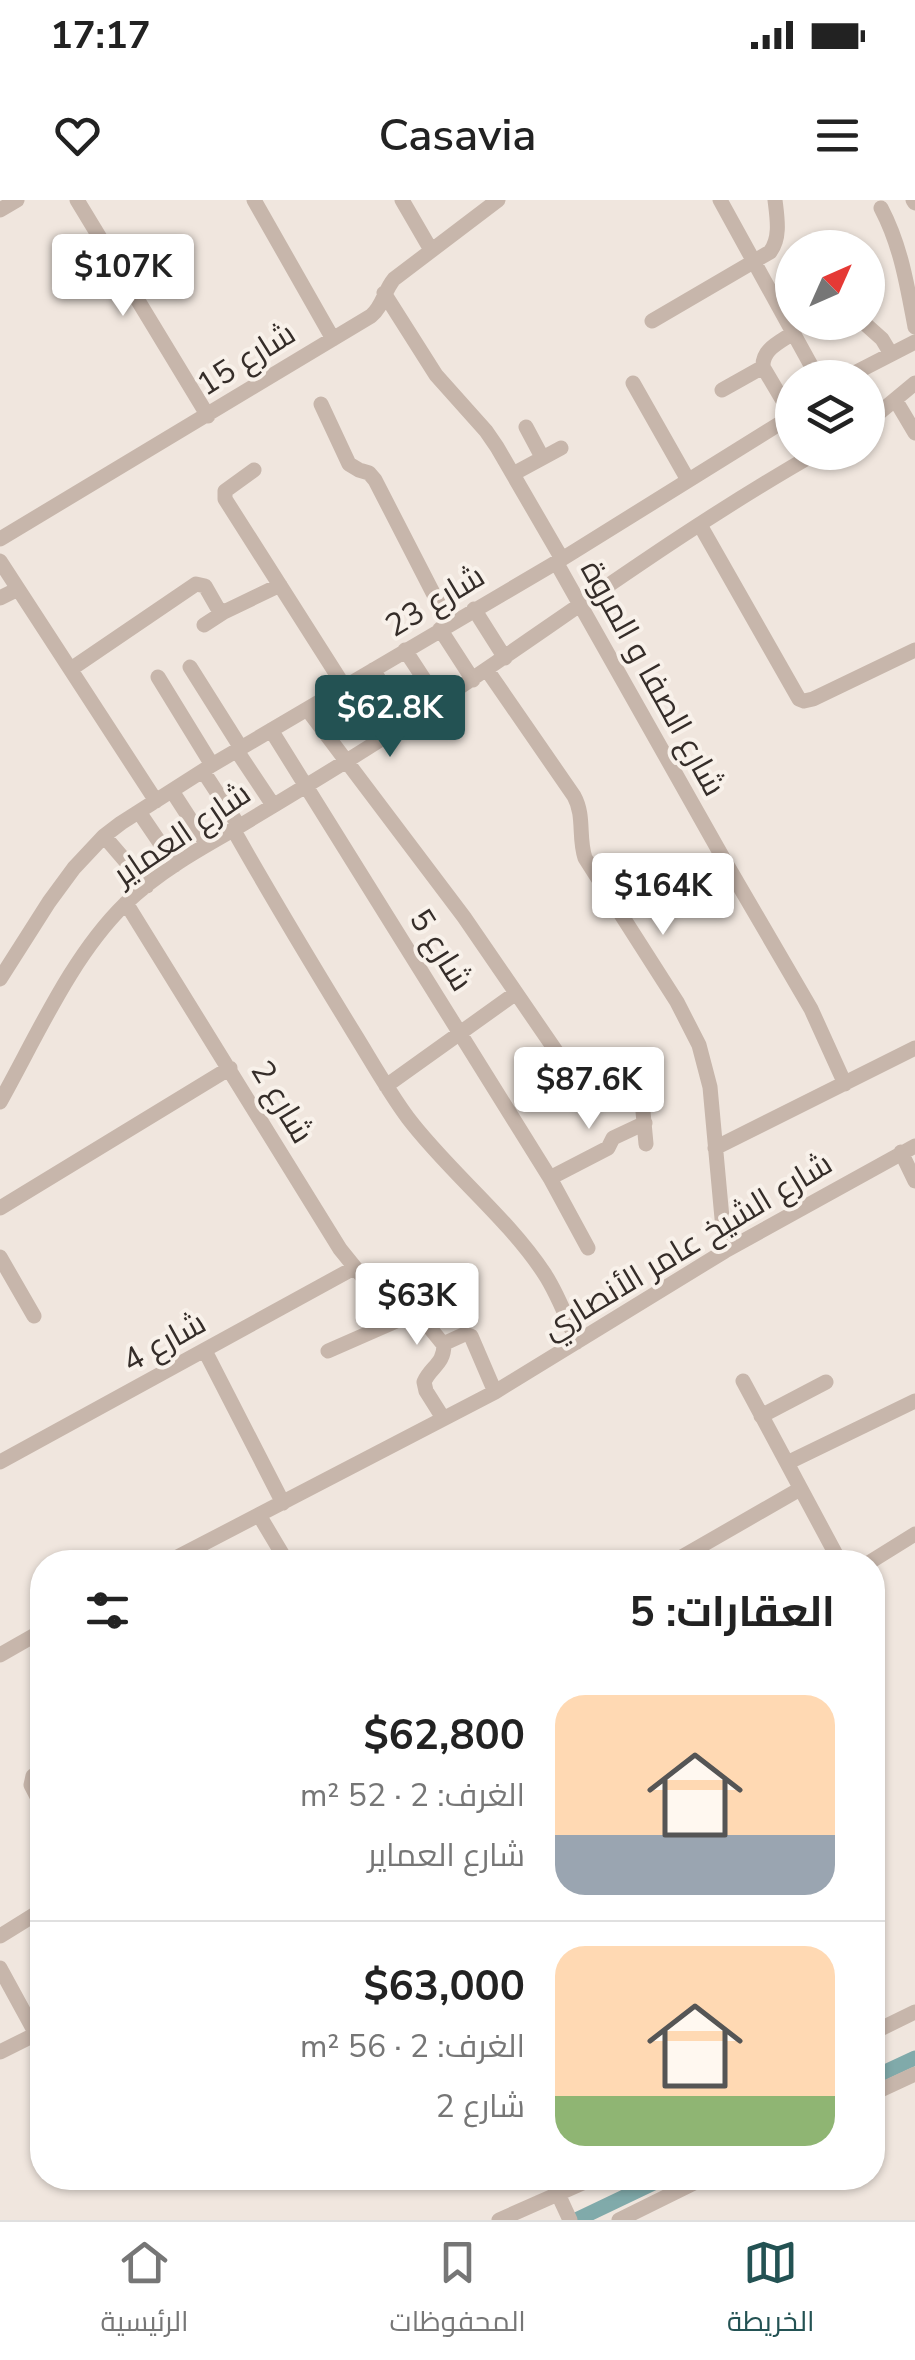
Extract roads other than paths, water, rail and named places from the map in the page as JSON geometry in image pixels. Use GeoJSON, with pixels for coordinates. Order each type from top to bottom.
{"type":"FeatureCollection","features":[{"type":"Feature","properties":{"kind":"street"},"geometry":{"type":"LineString","coordinates":[[0,210],[17,200]]}},
{"type":"Feature","properties":{"kind":"street"},"geometry":{"type":"LineString","coordinates":[[76,200],[208,416]]}},
{"type":"Feature","properties":{"kind":"street"},"geometry":{"type":"LineString","coordinates":[[254,200],[333,338]]}},
{"type":"Feature","properties":{"kind":"street"},"geometry":{"type":"LineString","coordinates":[[402,200],[430,250]]}},
{"type":"Feature","properties":{"kind":"street","name":"شارع 15"},"geometry":{"type":"LineString","coordinates":[[0,539],[375,312],[394,279],[498,200]]}},
{"type":"Feature","properties":{"kind":"street"},"geometry":{"type":"LineString","coordinates":[[720,200],[775,301]]}},
{"type":"Feature","properties":{"kind":"street"},"geometry":{"type":"LineString","coordinates":[[652,321],[770,252],[776,244],[775,200]]}},
{"type":"Feature","properties":{"kind":"street"},"geometry":{"type":"LineString","coordinates":[[881,208],[902,258],[915,326]]}},
{"type":"Feature","properties":{"kind":"street"},"geometry":{"type":"LineString","coordinates":[[896,239],[915,235]]}},
{"type":"Feature","properties":{"kind":"street","name":"شارع الصفا و المروة"},"geometry":{"type":"LineString","coordinates":[[384,294],[447,391],[486,431],[513,474],[580,606],[811,1008],[845,1084]]}},
{"type":"Feature","properties":{"kind":"street"},"geometry":{"type":"LineString","coordinates":[[775,387],[763,366],[764,354],[783,340]]}},
{"type":"Feature","properties":{"kind":"street"},"geometry":{"type":"LineString","coordinates":[[883,340],[891,354]]}},
{"type":"Feature","properties":{"kind":"street"},"geometry":{"type":"LineString","coordinates":[[880,360],[915,342]]}},
{"type":"Feature","properties":{"kind":"street"},"geometry":{"type":"LineString","coordinates":[[722,390],[763,366]]}},
{"type":"Feature","properties":{"kind":"street"},"geometry":{"type":"LineString","coordinates":[[633,383],[688,480]]}},
{"type":"Feature","properties":{"kind":"street"},"geometry":{"type":"LineString","coordinates":[[885,409],[915,384]]}},
{"type":"Feature","properties":{"kind":"street"},"geometry":{"type":"LineString","coordinates":[[896,401],[915,433]]}},
{"type":"Feature","properties":{"kind":"street"},"geometry":{"type":"LineString","coordinates":[[321,404],[350,464],[369,472],[375,480],[473,680]]}},
{"type":"Feature","properties":{"kind":"street","name":"شارع 23"},"geometry":{"type":"LineString","coordinates":[[0,979],[49,902],[104,836],[239,749],[559,561],[775,426]]}},
{"type":"Feature","properties":{"kind":"street"},"geometry":{"type":"LineString","coordinates":[[526,427],[542,458]]}},
{"type":"Feature","properties":{"kind":"street"},"geometry":{"type":"LineString","coordinates":[[513,474],[561,448]]}},
{"type":"Feature","properties":{"kind":"street"},"geometry":{"type":"LineString","coordinates":[[254,470],[224,495],[378,742]]}},
{"type":"Feature","properties":{"kind":"street","name":"شارع العماير"},"geometry":{"type":"LineString","coordinates":[[0,1102],[83,956],[103,928],[147,886],[207,845],[378,742],[700,525],[789,470]]}},
{"type":"Feature","properties":{"kind":"street"},"geometry":{"type":"LineString","coordinates":[[700,525],[799,699],[814,699],[915,650]]}},
{"type":"Feature","properties":{"kind":"street"},"geometry":{"type":"LineString","coordinates":[[0,561],[156,801]]}},
{"type":"Feature","properties":{"kind":"street"},"geometry":{"type":"LineString","coordinates":[[71,670],[198,583],[205,586],[224,612]]}},
{"type":"Feature","properties":{"kind":"street"},"geometry":{"type":"LineString","coordinates":[[204,624],[280,586]]}},
{"type":"Feature","properties":{"kind":"street"},"geometry":{"type":"LineString","coordinates":[[0,598],[18,589]]}},
{"type":"Feature","properties":{"kind":"street"},"geometry":{"type":"LineString","coordinates":[[474,610],[505,658]]}},
{"type":"Feature","properties":{"kind":"street"},"geometry":{"type":"LineString","coordinates":[[405,650],[439,702]]}},
{"type":"Feature","properties":{"kind":"street"},"geometry":{"type":"LineString","coordinates":[[190,666],[273,805]]}},
{"type":"Feature","properties":{"kind":"street"},"geometry":{"type":"LineString","coordinates":[[373,670],[407,722]]}},
{"type":"Feature","properties":{"kind":"street"},"geometry":{"type":"LineString","coordinates":[[487,670],[574,796],[581,812],[580,839],[585,858],[699,1045],[710,1087],[725,1250]]}},
{"type":"Feature","properties":{"kind":"street"},"geometry":{"type":"LineString","coordinates":[[158,677],[316,972],[386,1086],[452,1170],[522,1244],[560,1302],[577,1342]]}},
{"type":"Feature","properties":{"kind":"street"},"geometry":{"type":"LineString","coordinates":[[307,709],[438,881],[584,1090],[627,1082],[637,1086],[642,1095],[646,1144]]}},
{"type":"Feature","properties":{"kind":"street","name":"شارع 5"},"geometry":{"type":"LineString","coordinates":[[271,730],[550,1178],[588,1248]]}},
{"type":"Feature","properties":{"kind":"street"},"geometry":{"type":"LineString","coordinates":[[172,791],[207,845]]}},
{"type":"Feature","properties":{"kind":"street"},"geometry":{"type":"LineString","coordinates":[[140,812],[175,865]]}},
{"type":"Feature","properties":{"kind":"street"},"geometry":{"type":"LineString","coordinates":[[104,836],[147,886]]}},
{"type":"Feature","properties":{"kind":"street","name":"شارع 2"},"geometry":{"type":"LineString","coordinates":[[126,903],[354,1268],[410,1314],[421,1314],[444,1344]]}},
{"type":"Feature","properties":{"kind":"street"},"geometry":{"type":"LineString","coordinates":[[386,1086],[516,994]]}},
{"type":"Feature","properties":{"kind":"street"},"geometry":{"type":"LineString","coordinates":[[715,1148],[915,1048]]}},
{"type":"Feature","properties":{"kind":"street"},"geometry":{"type":"LineString","coordinates":[[0,1208],[230,1068]]}},
{"type":"Feature","properties":{"kind":"street"},"geometry":{"type":"LineString","coordinates":[[550,1178],[608,1148],[613,1138],[645,1122]]}},
{"type":"Feature","properties":{"kind":"street"},"geometry":{"type":"LineString","coordinates":[[908,1149],[915,1181]]}},
{"type":"Feature","properties":{"kind":"street","name":"شارع الشيخ عامر الأنصاري"},"geometry":{"type":"LineString","coordinates":[[191,1550],[496,1392],[725,1250],[908,1149]]}},
{"type":"Feature","properties":{"kind":"street"},"geometry":{"type":"LineString","coordinates":[[0,1257],[34,1316]]}},
{"type":"Feature","properties":{"kind":"street","name":"شارع 4"},"geometry":{"type":"LineString","coordinates":[[0,1462],[354,1268]]}},
{"type":"Feature","properties":{"kind":"street"},"geometry":{"type":"LineString","coordinates":[[328,1350],[410,1314]]}},
{"type":"Feature","properties":{"kind":"street"},"geometry":{"type":"LineString","coordinates":[[443,1418],[424,1382],[439,1364],[444,1344],[464,1334],[471,1336],[496,1392]]}},
{"type":"Feature","properties":{"kind":"street"},"geometry":{"type":"LineString","coordinates":[[206,1350],[282,1503]]}},
{"type":"Feature","properties":{"kind":"street"},"geometry":{"type":"LineString","coordinates":[[742,1382],[833,1550]]}},
{"type":"Feature","properties":{"kind":"street"},"geometry":{"type":"LineString","coordinates":[[761,1416],[826,1382]]}},
{"type":"Feature","properties":{"kind":"street"},"geometry":{"type":"LineString","coordinates":[[786,1464],[915,1401]]}},
{"type":"Feature","properties":{"kind":"street"},"geometry":{"type":"LineString","coordinates":[[694,1550],[800,1489]]}},
{"type":"Feature","properties":{"kind":"street"},"geometry":{"type":"LineString","coordinates":[[259,1515],[279,1550]]}},
{"type":"Feature","properties":{"kind":"street"},"geometry":{"type":"LineString","coordinates":[[885,1553],[915,1534]]}},
{"type":"Feature","properties":{"kind":"street"},"geometry":{"type":"LineString","coordinates":[[0,1655],[30,1638]]}},
{"type":"Feature","properties":{"kind":"street"},"geometry":{"type":"LineString","coordinates":[[0,1936],[30,1917]]}},
{"type":"Feature","properties":{"kind":"street"},"geometry":{"type":"LineString","coordinates":[[0,1968],[30,2017]]}},
{"type":"Feature","properties":{"kind":"street"},"geometry":{"type":"LineString","coordinates":[[885,2027],[915,2012]]}},
{"type":"Feature","properties":{"kind":"street"},"geometry":{"type":"LineString","coordinates":[[0,2052],[30,2037]]}},
{"type":"Feature","properties":{"kind":"street"},"geometry":{"type":"LineString","coordinates":[[885,2088],[915,2074]]}},
{"type":"Feature","properties":{"kind":"street"},"geometry":{"type":"LineString","coordinates":[[499,2220],[567,2190]]}},
{"type":"Feature","properties":{"kind":"street"},"geometry":{"type":"LineString","coordinates":[[619,2220],[680,2190]]}},
{"type":"Feature","properties":{"kind":"street"},"geometry":{"type":"LineString","coordinates":[[558,2194],[570,2220]]}},
{"type":"Feature","properties":{"kind":"waterway"},"geometry":{"type":"LineString","coordinates":[[885,2072],[915,2058]]}},
{"type":"Feature","properties":{"kind":"waterway"},"geometry":{"type":"LineString","coordinates":[[576,2220],[639,2190]]}}]}
